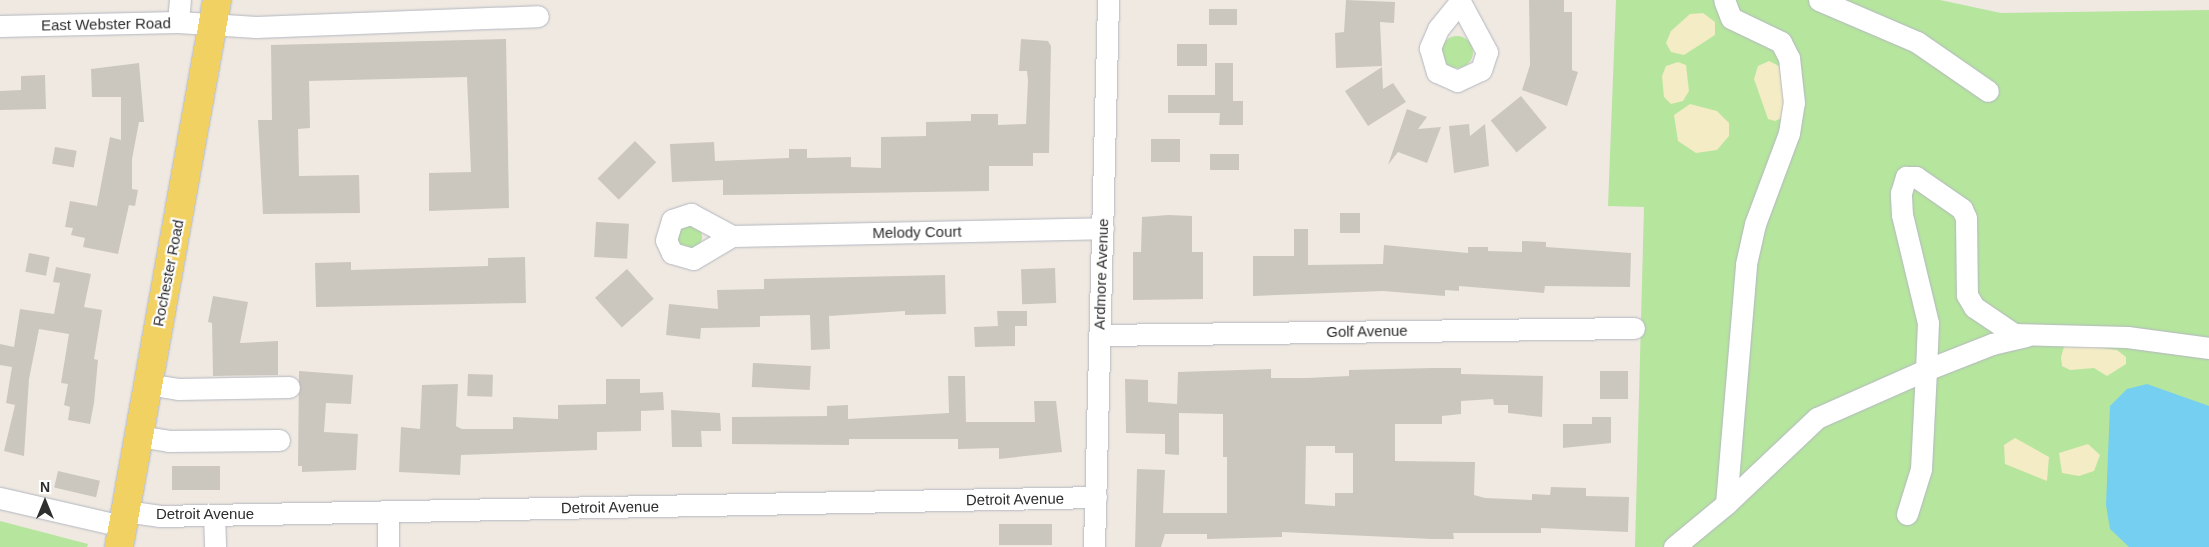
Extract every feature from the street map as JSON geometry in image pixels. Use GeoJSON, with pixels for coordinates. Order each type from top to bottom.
{"type":"FeatureCollection","features":[{"type":"Feature","properties":{"kind":"main road","name":"Rochester Road"},"geometry":{"type":"LineString","coordinates":[[122,528],[215,12]]}},
{"type":"Feature","properties":{"kind":"street"},"geometry":{"type":"LineString","coordinates":[[178,22],[180,0]]}},
{"type":"Feature","properties":{"kind":"street","name":"Ardmore Avenue"},"geometry":{"type":"LineString","coordinates":[[1094,547],[1108,0]]}},
{"type":"Feature","properties":{"kind":"street"},"geometry":{"type":"LineString","coordinates":[[1724,0],[1731,18],[1781,42],[1789,58],[1794,103],[1789,133],[1755,224],[1746,264],[1726,504]]}},
{"type":"Feature","properties":{"kind":"street"},"geometry":{"type":"LineString","coordinates":[[1819,0],[1917,42],[1988,92]]}},
{"type":"Feature","properties":{"kind":"street","name":"East Webster Road"},"geometry":{"type":"LineString","coordinates":[[0,26],[178,22],[215,12],[256,27],[538,16]]}},
{"type":"Feature","properties":{"kind":"street"},"geometry":{"type":"LineString","coordinates":[[1907,514],[1921,469],[1928,323],[1902,215],[1901,193],[1906,177],[1916,177],[1962,209],[1966,218],[1967,295],[1985,316],[2026,336]]}},
{"type":"Feature","properties":{"kind":"street","name":"Melody Court"},"geometry":{"type":"LineString","coordinates":[[732,236],[1103,228]]}},
{"type":"Feature","properties":{"kind":"street","name":"Golf Avenue"},"geometry":{"type":"LineString","coordinates":[[1099,336],[1634,328]]}},
{"type":"Feature","properties":{"kind":"street"},"geometry":{"type":"LineString","coordinates":[[1674,547],[1726,504],[1817,418],[1926,370],[1992,344],[2026,336],[2127,337],[2209,348]]}},
{"type":"Feature","properties":{"kind":"street"},"geometry":{"type":"LineString","coordinates":[[147,384],[178,389],[289,387]]}},
{"type":"Feature","properties":{"kind":"street"},"geometry":{"type":"LineString","coordinates":[[138,436],[168,441],[279,440]]}},
{"type":"Feature","properties":{"kind":"street","name":"Detroit Avenue"},"geometry":{"type":"LineString","coordinates":[[0,498],[122,528],[159,516],[1096,497]]}},
{"type":"Feature","properties":{"kind":"street"},"geometry":{"type":"LineString","coordinates":[[388,511],[388,547]]}},
{"type":"Feature","properties":{"kind":"street"},"geometry":{"type":"LineString","coordinates":[[214,515],[215,547]]}},
{"type":"Feature","properties":{"kind":"green space"},"geometry":{"type":"Polygon","coordinates":[[[1616,0],[1940,0],[2001,13],[2209,10],[2209,547],[1635,547],[1644,207],[1608,206],[1616,0]]]}},
{"type":"Feature","properties":{"kind":"green space"},"geometry":{"type":"Polygon","coordinates":[[[1457,36],[1469,40],[1473,52],[1469,64],[1457,68],[1445,64],[1441,52],[1445,40],[1457,36]]]}},
{"type":"Feature","properties":{"kind":"green space"},"geometry":{"type":"Polygon","coordinates":[[[689,224],[698,228],[702,237],[698,246],[689,250],[680,246],[676,237],[680,228],[689,224]]]}},
{"type":"Feature","properties":{"kind":"green space"},"geometry":{"type":"Polygon","coordinates":[[[0,521],[88,544],[87,547],[0,547],[0,521]]]}},
{"type":"Feature","properties":{"kind":"sand"},"geometry":{"type":"Polygon","coordinates":[[[1703,13],[1715,22],[1715,35],[1684,55],[1671,52],[1666,43],[1671,31],[1690,14],[1703,13]]]}},
{"type":"Feature","properties":{"kind":"sand"},"geometry":{"type":"Polygon","coordinates":[[[1769,61],[1779,66],[1786,95],[1782,118],[1775,121],[1768,119],[1754,79],[1758,66],[1769,61]]]}},
{"type":"Feature","properties":{"kind":"sand"},"geometry":{"type":"Polygon","coordinates":[[[1678,62],[1686,65],[1689,91],[1683,101],[1671,104],[1664,97],[1662,76],[1666,66],[1678,62]]]}},
{"type":"Feature","properties":{"kind":"sand"},"geometry":{"type":"Polygon","coordinates":[[[1690,104],[1717,111],[1729,123],[1729,136],[1717,150],[1696,153],[1678,141],[1674,115],[1690,104]]]}},
{"type":"Feature","properties":{"kind":"sand"},"geometry":{"type":"Polygon","coordinates":[[[2072,344],[2117,350],[2126,357],[2126,364],[2107,376],[2094,368],[2070,370],[2062,366],[2061,357],[2064,347],[2072,344]]]}},
{"type":"Feature","properties":{"kind":"sand"},"geometry":{"type":"Polygon","coordinates":[[[2015,438],[2049,457],[2047,481],[2005,464],[2004,445],[2015,438]]]}},
{"type":"Feature","properties":{"kind":"sand"},"geometry":{"type":"Polygon","coordinates":[[[2088,444],[2100,455],[2094,471],[2079,476],[2062,473],[2059,453],[2088,444]]]}},
{"type":"Feature","properties":{"kind":"water"},"geometry":{"type":"Polygon","coordinates":[[[2147,384],[2209,406],[2209,547],[2129,547],[2110,529],[2106,505],[2110,406],[2127,389],[2147,384]]]}},
{"type":"Feature","properties":{"kind":"building"},"geometry":{"type":"Polygon","coordinates":[[[1346,0],[1395,2],[1394,23],[1380,22],[1382,66],[1336,68],[1335,33],[1344,32],[1346,0]]]}},
{"type":"Feature","properties":{"kind":"building"},"geometry":{"type":"Polygon","coordinates":[[[1529,0],[1564,0],[1564,12],[1572,12],[1572,70],[1578,72],[1567,106],[1522,90],[1530,65],[1529,0]]]}},
{"type":"Feature","properties":{"kind":"building"},"geometry":{"type":"Polygon","coordinates":[[[1209,9],[1237,9],[1237,25],[1209,25],[1209,9]]]}},
{"type":"Feature","properties":{"kind":"building"},"geometry":{"type":"Polygon","coordinates":[[[506,39],[509,208],[429,211],[429,173],[471,172],[467,77],[309,81],[310,128],[298,129],[299,176],[359,175],[360,213],[263,214],[258,120],[272,120],[271,45],[506,39]]]}},
{"type":"Feature","properties":{"kind":"building"},"geometry":{"type":"Polygon","coordinates":[[[1021,39],[1048,41],[1051,46],[1049,153],[1033,153],[1033,166],[989,166],[989,191],[723,195],[723,180],[672,182],[670,144],[714,142],[715,161],[789,158],[789,149],[807,149],[807,158],[851,157],[851,167],[881,168],[881,137],[926,136],[926,122],[971,121],[971,114],[998,114],[998,125],[1026,124],[1028,81],[1027,71],[1019,71],[1021,39]]]}},
{"type":"Feature","properties":{"kind":"building"},"geometry":{"type":"Polygon","coordinates":[[[1177,44],[1207,44],[1207,66],[1177,66],[1177,44]]]}},
{"type":"Feature","properties":{"kind":"building"},"geometry":{"type":"Polygon","coordinates":[[[139,63],[144,122],[139,122],[132,159],[132,189],[138,190],[135,206],[129,205],[118,254],[83,247],[85,238],[71,235],[73,228],[65,227],[70,201],[97,206],[110,137],[121,140],[121,97],[92,97],[91,69],[139,63]]]}},
{"type":"Feature","properties":{"kind":"building"},"geometry":{"type":"Polygon","coordinates":[[[1215,63],[1233,63],[1233,101],[1243,101],[1243,125],[1219,125],[1220,113],[1168,113],[1168,95],[1215,95],[1215,63]]]}},
{"type":"Feature","properties":{"kind":"building"},"geometry":{"type":"Polygon","coordinates":[[[1382,67],[1383,89],[1393,83],[1406,102],[1368,126],[1345,91],[1382,67]]]}},
{"type":"Feature","properties":{"kind":"building"},"geometry":{"type":"Polygon","coordinates":[[[45,75],[46,109],[0,110],[0,91],[21,90],[21,76],[45,75]]]}},
{"type":"Feature","properties":{"kind":"building"},"geometry":{"type":"Polygon","coordinates":[[[1521,96],[1547,128],[1516,152],[1491,121],[1521,96]]]}},
{"type":"Feature","properties":{"kind":"building"},"geometry":{"type":"Polygon","coordinates":[[[1407,109],[1427,117],[1418,129],[1441,127],[1427,163],[1398,152],[1388,165],[1407,109]]]}},
{"type":"Feature","properties":{"kind":"building"},"geometry":{"type":"Polygon","coordinates":[[[1469,124],[1470,136],[1485,124],[1489,166],[1454,173],[1449,126],[1469,124]]]}},
{"type":"Feature","properties":{"kind":"building"},"geometry":{"type":"Polygon","coordinates":[[[1151,139],[1180,139],[1180,162],[1151,162],[1151,139]]]}},
{"type":"Feature","properties":{"kind":"building"},"geometry":{"type":"Polygon","coordinates":[[[635,141],[656,162],[619,200],[598,178],[635,141]]]}},
{"type":"Feature","properties":{"kind":"building"},"geometry":{"type":"Polygon","coordinates":[[[55,147],[77,151],[74,168],[52,164],[55,147]]]}},
{"type":"Feature","properties":{"kind":"building"},"geometry":{"type":"Polygon","coordinates":[[[1210,154],[1239,154],[1239,170],[1210,170],[1210,154]]]}},
{"type":"Feature","properties":{"kind":"building"},"geometry":{"type":"Polygon","coordinates":[[[1340,213],[1360,213],[1360,233],[1340,233],[1340,213]]]}},
{"type":"Feature","properties":{"kind":"building"},"geometry":{"type":"Polygon","coordinates":[[[1192,216],[1192,252],[1203,252],[1203,299],[1133,300],[1133,252],[1141,252],[1142,217],[1192,216]]]}},
{"type":"Feature","properties":{"kind":"building"},"geometry":{"type":"Polygon","coordinates":[[[596,222],[629,224],[627,259],[594,257],[596,222]]]}},
{"type":"Feature","properties":{"kind":"building"},"geometry":{"type":"Polygon","coordinates":[[[1294,229],[1308,229],[1308,265],[1383,264],[1384,245],[1468,253],[1468,247],[1488,247],[1488,251],[1522,252],[1522,241],[1546,242],[1546,247],[1631,253],[1630,287],[1545,286],[1544,293],[1459,286],[1459,291],[1445,290],[1445,296],[1383,291],[1253,296],[1253,256],[1294,256],[1294,229]]]}},
{"type":"Feature","properties":{"kind":"building"},"geometry":{"type":"Polygon","coordinates":[[[29,253],[50,257],[46,276],[25,272],[29,253]]]}},
{"type":"Feature","properties":{"kind":"building"},"geometry":{"type":"Polygon","coordinates":[[[525,257],[526,303],[316,307],[315,263],[351,262],[351,270],[488,266],[488,258],[525,257]]]}},
{"type":"Feature","properties":{"kind":"building"},"geometry":{"type":"Polygon","coordinates":[[[56,267],[91,274],[84,307],[102,310],[94,359],[98,360],[94,403],[90,424],[68,420],[70,407],[64,405],[68,384],[61,383],[69,334],[39,329],[29,379],[24,456],[4,451],[15,405],[6,403],[12,367],[0,365],[0,344],[14,347],[20,309],[54,314],[60,283],[53,282],[56,267]]]}},
{"type":"Feature","properties":{"kind":"building"},"geometry":{"type":"Polygon","coordinates":[[[1055,268],[1056,303],[1022,304],[1021,269],[1055,268]]]}},
{"type":"Feature","properties":{"kind":"building"},"geometry":{"type":"Polygon","coordinates":[[[627,269],[654,299],[622,327],[595,298],[627,269]]]}},
{"type":"Feature","properties":{"kind":"building"},"geometry":{"type":"Polygon","coordinates":[[[945,275],[946,314],[905,315],[905,311],[829,316],[830,349],[811,350],[810,315],[760,316],[760,327],[701,328],[700,339],[666,335],[669,304],[718,309],[717,290],[764,289],[764,279],[945,275]]]}},
{"type":"Feature","properties":{"kind":"building"},"geometry":{"type":"Polygon","coordinates":[[[213,296],[248,302],[240,343],[278,341],[278,375],[213,376],[212,323],[208,322],[213,296]]]}},
{"type":"Feature","properties":{"kind":"building"},"geometry":{"type":"Polygon","coordinates":[[[997,311],[1027,311],[1027,326],[1015,326],[1015,346],[975,347],[974,327],[998,326],[997,311]]]}},
{"type":"Feature","properties":{"kind":"building"},"geometry":{"type":"Polygon","coordinates":[[[753,363],[811,366],[810,390],[752,387],[753,363]]]}},
{"type":"Feature","properties":{"kind":"building"},"geometry":{"type":"Polygon","coordinates":[[[1461,368],[1461,374],[1543,376],[1542,417],[1508,413],[1508,405],[1494,405],[1493,399],[1461,401],[1461,414],[1442,416],[1442,424],[1395,424],[1395,461],[1475,462],[1474,495],[1485,498],[1532,500],[1532,494],[1550,495],[1551,487],[1586,488],[1586,496],[1629,497],[1628,532],[1541,528],[1541,533],[1453,533],[1454,539],[1282,532],[1282,537],[1207,539],[1207,534],[1165,534],[1161,547],[1135,547],[1137,469],[1165,470],[1163,513],[1227,513],[1227,457],[1223,457],[1223,414],[1179,413],[1179,455],[1165,454],[1165,434],[1126,433],[1125,379],[1148,380],[1148,402],[1177,404],[1178,372],[1271,369],[1271,378],[1307,378],[1349,376],[1349,370],[1461,368]],[[1306,446],[1305,504],[1335,506],[1335,493],[1353,493],[1353,453],[1335,453],[1335,446],[1306,446]]]}},
{"type":"Feature","properties":{"kind":"building"},"geometry":{"type":"Polygon","coordinates":[[[299,371],[353,375],[351,404],[326,403],[324,432],[358,434],[356,470],[302,472],[302,466],[298,466],[299,371]]]}},
{"type":"Feature","properties":{"kind":"building"},"geometry":{"type":"Polygon","coordinates":[[[1600,371],[1628,371],[1628,399],[1600,399],[1600,371]]]}},
{"type":"Feature","properties":{"kind":"building"},"geometry":{"type":"Polygon","coordinates":[[[468,374],[493,375],[492,397],[467,396],[468,374]]]}},
{"type":"Feature","properties":{"kind":"building"},"geometry":{"type":"Polygon","coordinates":[[[948,376],[965,376],[966,422],[1035,422],[1034,401],[1056,401],[1062,452],[999,459],[999,448],[958,449],[958,439],[849,439],[849,445],[732,444],[732,417],[827,416],[827,406],[848,405],[848,419],[949,413],[948,376]]]}},
{"type":"Feature","properties":{"kind":"building"},"geometry":{"type":"Polygon","coordinates":[[[606,379],[640,379],[640,393],[663,392],[664,410],[641,411],[641,431],[597,432],[597,450],[461,455],[460,475],[399,472],[401,427],[420,429],[422,385],[458,384],[456,426],[462,429],[513,429],[513,417],[558,419],[558,405],[606,404],[606,379]]]}},
{"type":"Feature","properties":{"kind":"building"},"geometry":{"type":"Polygon","coordinates":[[[671,410],[720,413],[721,431],[701,431],[702,447],[672,447],[671,410]]]}},
{"type":"Feature","properties":{"kind":"building"},"geometry":{"type":"Polygon","coordinates":[[[1592,417],[1611,417],[1611,443],[1563,448],[1563,424],[1592,424],[1592,417]]]}},
{"type":"Feature","properties":{"kind":"building"},"geometry":{"type":"Polygon","coordinates":[[[172,466],[220,466],[220,490],[172,490],[172,466]]]}},
{"type":"Feature","properties":{"kind":"building"},"geometry":{"type":"Polygon","coordinates":[[[58,471],[100,481],[96,497],[54,488],[58,471]]]}},
{"type":"Feature","properties":{"kind":"building"},"geometry":{"type":"Polygon","coordinates":[[[999,524],[1052,524],[1052,545],[999,545],[999,524]]]}}]}
